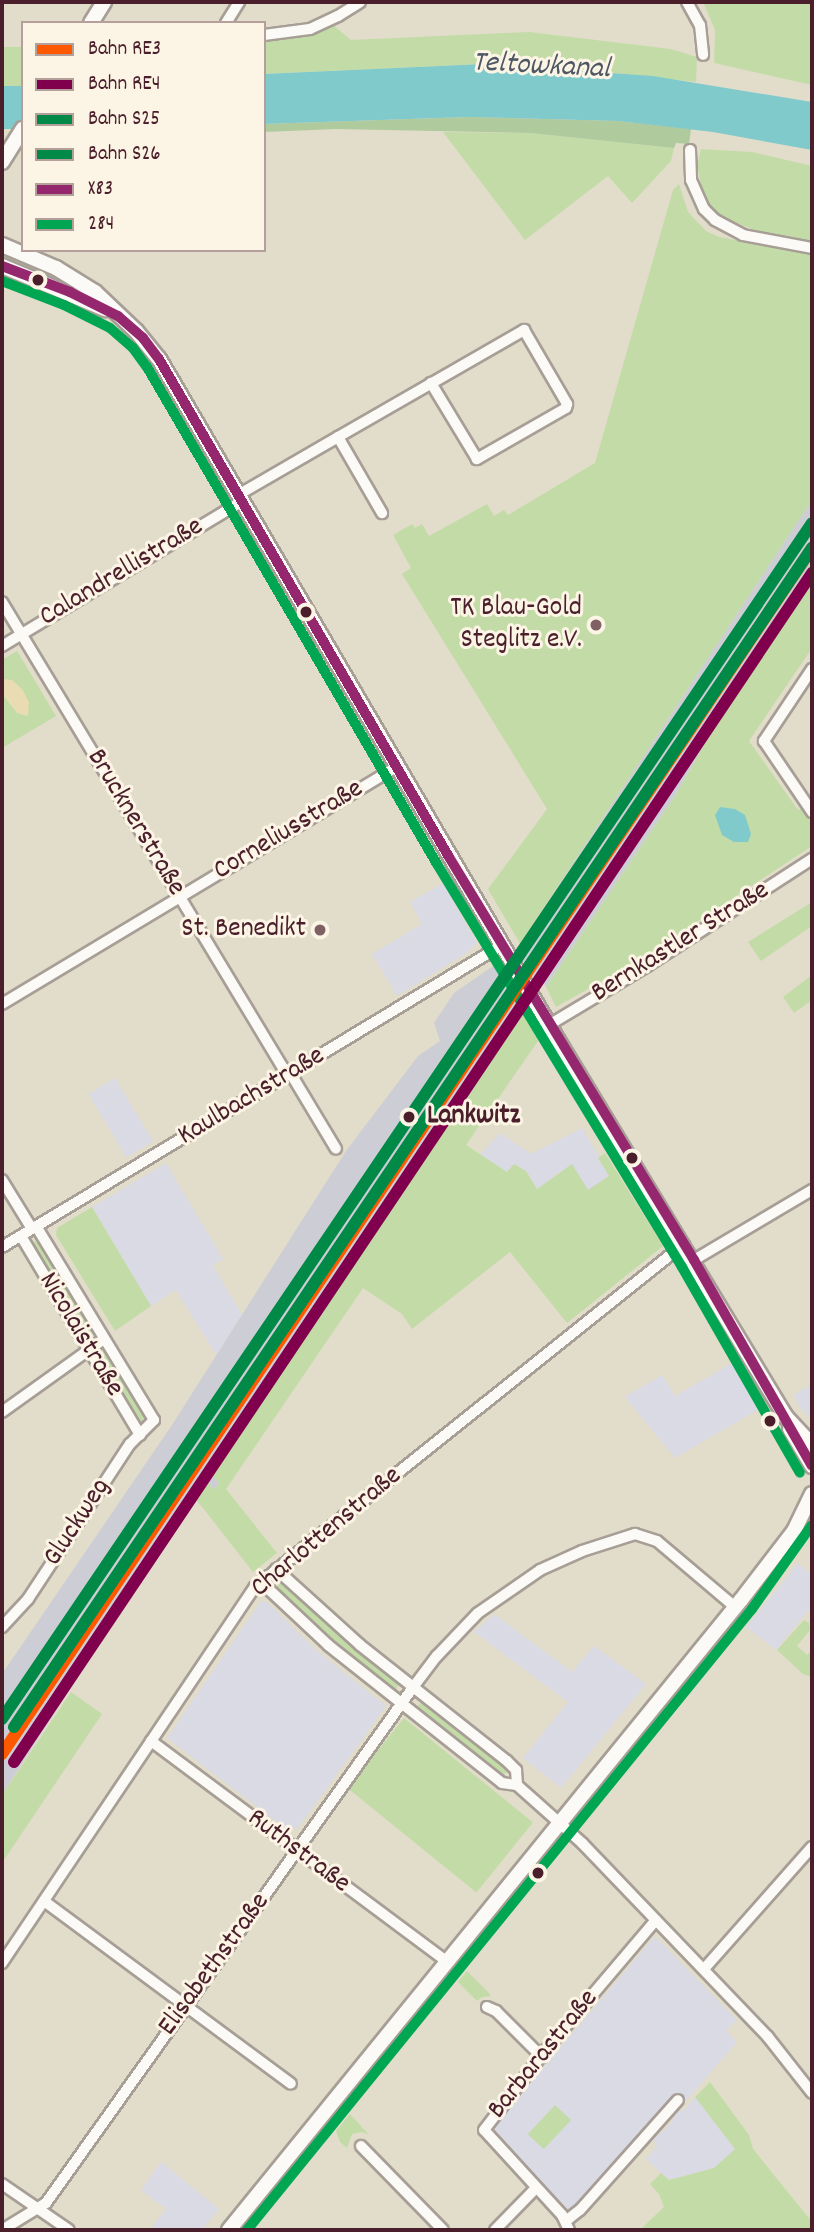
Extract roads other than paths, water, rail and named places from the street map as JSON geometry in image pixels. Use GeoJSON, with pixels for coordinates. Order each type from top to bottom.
{"type":"FeatureCollection","features":[{"type":"Feature","properties":{"kind":"main road"},"geometry":{"type":"LineString","coordinates":[[92,21],[104,2]]}},
{"type":"Feature","properties":{"kind":"main road"},"geometry":{"type":"LineString","coordinates":[[4,159],[21,133]]}},
{"type":"Feature","properties":{"kind":"main road"},"geometry":{"type":"LineString","coordinates":[[2,245],[44,261],[95,292],[136,331],[159,359],[549,1025],[694,1260],[812,1466]]}},
{"type":"Feature","properties":{"kind":"main road"},"geometry":{"type":"LineString","coordinates":[[2,266],[69,292],[118,316]]}},
{"type":"Feature","properties":{"kind":"main road"},"geometry":{"type":"LineString","coordinates":[[786,1418],[812,1445]]}},
{"type":"Feature","properties":{"kind":"main road"},"geometry":{"type":"LineString","coordinates":[[229,2230],[735,1608],[794,1531],[812,1494]]}},
{"type":"Feature","properties":{"kind":"main road"},"geometry":{"type":"LineString","coordinates":[[794,1531],[812,1520]]}},
{"type":"Feature","properties":{"kind":"street"},"geometry":{"type":"LineString","coordinates":[[227,21],[239,2]]}},
{"type":"Feature","properties":{"kind":"street"},"geometry":{"type":"LineString","coordinates":[[266,35],[310,29],[333,19],[360,2]]}},
{"type":"Feature","properties":{"kind":"street"},"geometry":{"type":"LineString","coordinates":[[687,2],[700,25],[703,55]]}},
{"type":"Feature","properties":{"kind":"street"},"geometry":{"type":"LineString","coordinates":[[690,150],[691,180],[704,209],[715,220],[743,235],[812,248]]}},
{"type":"Feature","properties":{"kind":"street","name":"Calandrellistraße"},"geometry":{"type":"LineString","coordinates":[[2,646],[338,437],[431,383],[524,330],[567,404],[566,408],[477,459],[431,383]]}},
{"type":"Feature","properties":{"kind":"street"},"geometry":{"type":"LineString","coordinates":[[338,437],[382,513]]}},
{"type":"Feature","properties":{"kind":"street","name":"Brucknerstraße"},"geometry":{"type":"LineString","coordinates":[[2,602],[283,1068],[290,1074],[336,1149]]}},
{"type":"Feature","properties":{"kind":"street"},"geometry":{"type":"LineString","coordinates":[[812,669],[764,741],[812,812]]}},
{"type":"Feature","properties":{"kind":"street","name":"Corneliusstraße"},"geometry":{"type":"LineString","coordinates":[[2,1004],[397,767]]}},
{"type":"Feature","properties":{"kind":"street","name":"Bernkastler Straße"},"geometry":{"type":"LineString","coordinates":[[549,1025],[647,966],[812,859]]}},
{"type":"Feature","properties":{"kind":"street","name":"Kaulbachstraße"},"geometry":{"type":"LineString","coordinates":[[2,1247],[502,945]]}},
{"type":"Feature","properties":{"kind":"street","name":"Nicolaistraße"},"geometry":{"type":"LineString","coordinates":[[2,1180],[154,1420]]}},
{"type":"Feature","properties":{"kind":"street"},"geometry":{"type":"LineString","coordinates":[[694,1260],[812,1190]]}},
{"type":"Feature","properties":{"kind":"street","name":"Nicolaistraße"},"geometry":{"type":"LineString","coordinates":[[20,1236],[140,1434]]}},
{"type":"Feature","properties":{"kind":"street","name":"Charlottenstraße"},"geometry":{"type":"LineString","coordinates":[[2,1963],[150,1741],[261,1583],[684,1244]]}},
{"type":"Feature","properties":{"kind":"street"},"geometry":{"type":"LineString","coordinates":[[5,1405],[34,1382],[44,1379],[104,1339]]}},
{"type":"Feature","properties":{"kind":"street","name":"Gluckweg"},"geometry":{"type":"LineString","coordinates":[[2,1627],[28,1599],[130,1444],[154,1420]]}},
{"type":"Feature","properties":{"kind":"street","name":"Elisabethstraße"},"geometry":{"type":"LineString","coordinates":[[2,2230],[48,2201],[414,1686],[458,1633],[495,1599],[548,1566],[623,1536],[644,1535],[657,1541],[735,1608]]}},
{"type":"Feature","properties":{"kind":"street"},"geometry":{"type":"LineString","coordinates":[[276,1569],[360,1645],[507,1761],[516,1770],[517,1785]]}},
{"type":"Feature","properties":{"kind":"street"},"geometry":{"type":"LineString","coordinates":[[261,1583],[328,1646],[502,1783],[517,1785],[590,1851],[768,2037],[812,2094]]}},
{"type":"Feature","properties":{"kind":"street","name":"Ruthstraße"},"geometry":{"type":"LineString","coordinates":[[150,1741],[447,1962]]}},
{"type":"Feature","properties":{"kind":"street"},"geometry":{"type":"LineString","coordinates":[[704,1969],[812,1847]]}},
{"type":"Feature","properties":{"kind":"street"},"geometry":{"type":"LineString","coordinates":[[44,1901],[291,2084]]}},
{"type":"Feature","properties":{"kind":"street","name":"Barbarastraße"},"geometry":{"type":"LineString","coordinates":[[568,2225],[484,2130],[487,2123],[656,1920]]}},
{"type":"Feature","properties":{"kind":"street"},"geometry":{"type":"LineString","coordinates":[[487,2007],[496,2011],[542,2057]]}},
{"type":"Feature","properties":{"kind":"street"},"geometry":{"type":"LineString","coordinates":[[568,2225],[678,2100]]}},
{"type":"Feature","properties":{"kind":"street"},"geometry":{"type":"LineString","coordinates":[[361,2146],[443,2230]]}},
{"type":"Feature","properties":{"kind":"street"},"geometry":{"type":"LineString","coordinates":[[2,2184],[69,2230]]}},
{"type":"Feature","properties":{"kind":"street"},"geometry":{"type":"LineString","coordinates":[[495,2230],[537,2188]]}},
{"type":"Feature","properties":{"kind":"water"},"geometry":{"type":"Polygon","coordinates":[[[484,64],[653,76],[812,102],[812,150],[713,132],[618,121],[468,117],[266,124],[266,74],[484,64]]]}},
{"type":"Feature","properties":{"kind":"water"},"geometry":{"type":"Polygon","coordinates":[[[2,86],[21,86],[21,129],[2,129],[2,86]]]}},
{"type":"Feature","properties":{"kind":"water"},"geometry":{"type":"Polygon","coordinates":[[[720,807],[735,809],[745,815],[751,834],[748,842],[734,842],[722,835],[715,815],[720,807]]]}},
{"type":"Feature","properties":{"kind":"rail line","name":"S25"},"geometry":{"type":"LineString","coordinates":[[2,1719],[812,523]]}},
{"type":"Feature","properties":{"kind":"rail line","name":"RE3"},"geometry":{"type":"LineString","coordinates":[[2,1754],[812,548]]}},
{"type":"Feature","properties":{"kind":"rail line","name":"S26"},"geometry":{"type":"LineString","coordinates":[[14,1727],[812,548]]}},
{"type":"Feature","properties":{"kind":"rail line","name":"RE4"},"geometry":{"type":"LineString","coordinates":[[14,1762],[812,573]]}},
{"type":"Feature","properties":{"kind":"place","name":"TK Blau-Gold Steglitz e.V."},"geometry":{"type":"Point","coordinates":[596,625]}},
{"type":"Feature","properties":{"kind":"place","name":"St. Benedikt"},"geometry":{"type":"Point","coordinates":[320,930]}},
{"type":"Feature","properties":{"kind":"place","name":"Lankwitz"},"geometry":{"type":"Point","coordinates":[409,1117]}},
{"type":"Feature","properties":{"kind":"water label","name":"Teltowkanal"},"geometry":{"type":"Point","coordinates":[541,68]}}]}
